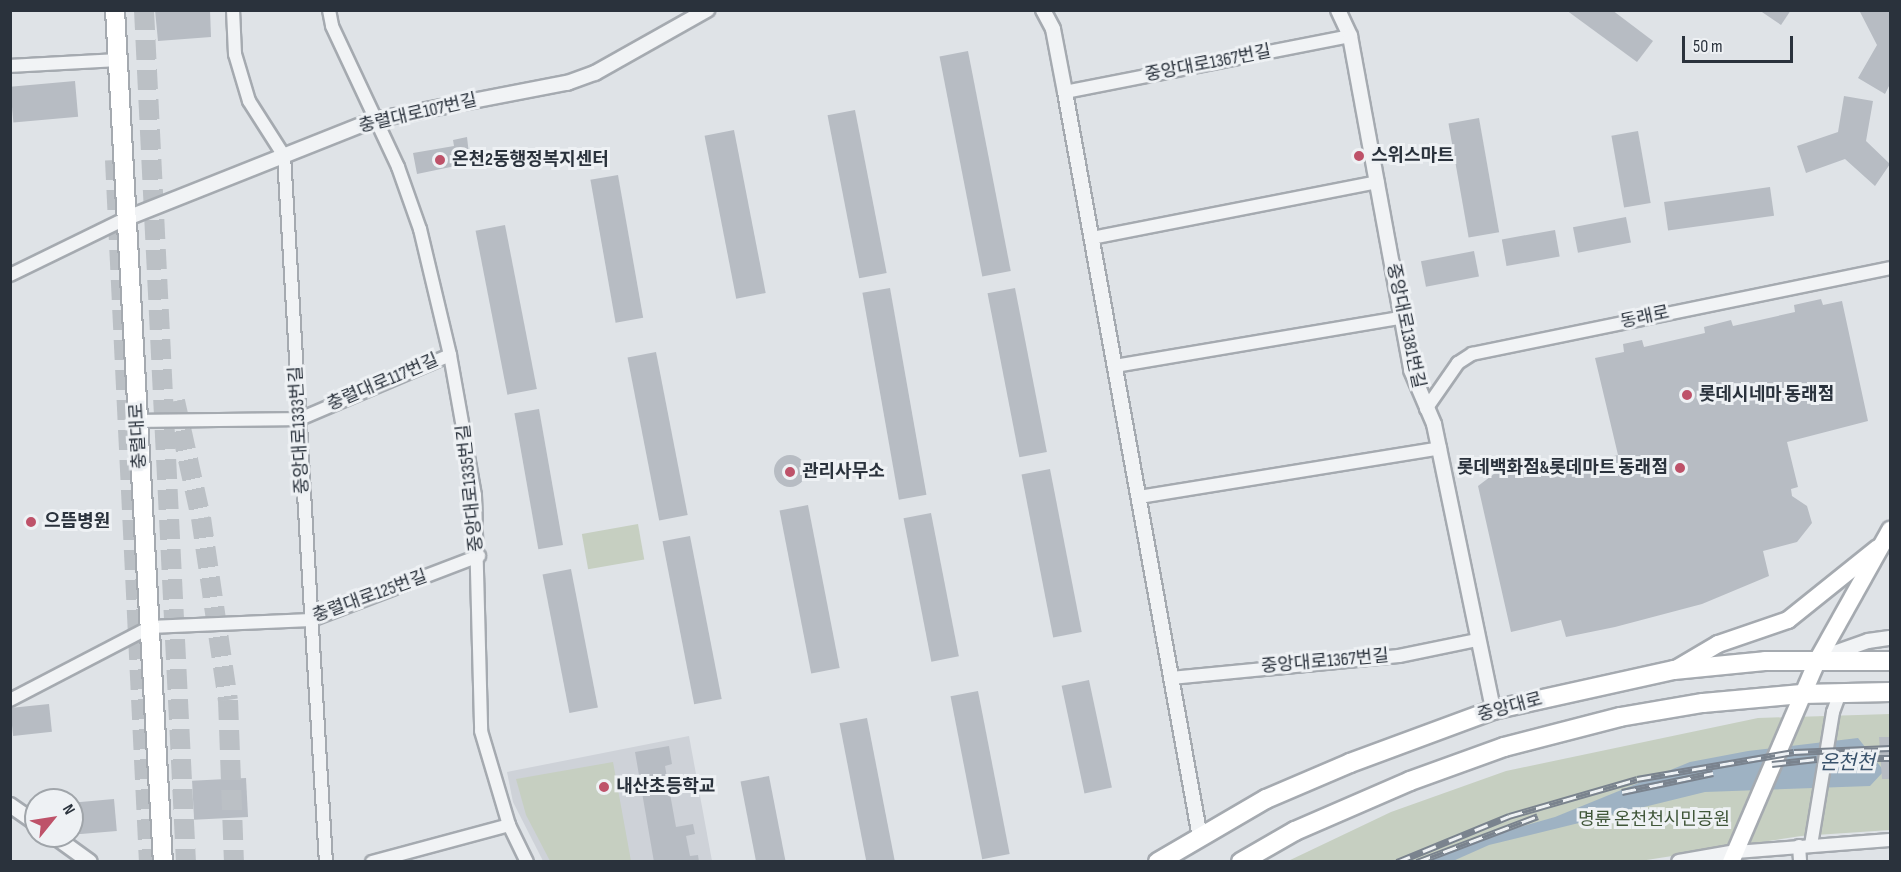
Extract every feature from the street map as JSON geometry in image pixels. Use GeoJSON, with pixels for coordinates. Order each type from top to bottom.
{"type":"FeatureCollection","features":[{"type":"Feature","properties":{"kind":"main road","name":"충렬대로"},"geometry":{"type":"LineString","coordinates":[[115,10],[163,861]]}},
{"type":"Feature","properties":{"kind":"main road"},"geometry":{"type":"LineString","coordinates":[[1736,852],[1787,725],[1818,659],[1890,530]]}},
{"type":"Feature","properties":{"kind":"main road"},"geometry":{"type":"LineString","coordinates":[[1674,670],[1718,644],[1788,620],[1881,546]]}},
{"type":"Feature","properties":{"kind":"main road","name":"중앙대로"},"geometry":{"type":"LineString","coordinates":[[1158,861],[1266,799],[1319,776],[1493,710],[1674,670],[1818,659],[1890,661]]}},
{"type":"Feature","properties":{"kind":"main road","name":"중앙대로"},"geometry":{"type":"LineString","coordinates":[[1241,861],[1295,831],[1410,781],[1504,747],[1620,717],[1703,703],[1802,694],[1890,692]]}},
{"type":"Feature","properties":{"kind":"street","name":"중앙대로1333번길"},"geometry":{"type":"LineString","coordinates":[[233,10],[235,54],[249,101],[284,156],[326,861]]}},
{"type":"Feature","properties":{"kind":"street","name":"중앙대로1335번길"},"geometry":{"type":"LineString","coordinates":[[329,10],[332,26],[374,120],[398,167],[420,229],[450,355],[475,495],[479,556],[481,731],[509,825],[528,861]]}},
{"type":"Feature","properties":{"kind":"street"},"geometry":{"type":"LineString","coordinates":[[1043,10],[1053,29],[1065,92],[1200,837]]}},
{"type":"Feature","properties":{"kind":"street","name":"중앙대로1381번길"},"geometry":{"type":"LineString","coordinates":[[1338,10],[1350,36],[1411,369],[1440,447],[1477,640],[1493,710]]}},
{"type":"Feature","properties":{"kind":"street","name":"충렬대로107번길"},"geometry":{"type":"LineString","coordinates":[[125,219],[374,120],[567,82],[628,56],[699,13]]}},
{"type":"Feature","properties":{"kind":"street","name":"중앙대로1367번길"},"geometry":{"type":"LineString","coordinates":[[1065,92],[1350,36]]}},
{"type":"Feature","properties":{"kind":"street"},"geometry":{"type":"LineString","coordinates":[[10,66],[117,60]]}},
{"type":"Feature","properties":{"kind":"street"},"geometry":{"type":"LineString","coordinates":[[1092,238],[1378,182]]}},
{"type":"Feature","properties":{"kind":"street"},"geometry":{"type":"LineString","coordinates":[[10,275],[125,219]]}},
{"type":"Feature","properties":{"kind":"street","name":"동래로"},"geometry":{"type":"LineString","coordinates":[[1426,409],[1458,363],[1472,354],[1890,268]]}},
{"type":"Feature","properties":{"kind":"street"},"geometry":{"type":"LineString","coordinates":[[1115,366],[1400,318]]}},
{"type":"Feature","properties":{"kind":"street","name":"충렬대로117번길"},"geometry":{"type":"LineString","coordinates":[[138,421],[300,418],[450,355]]}},
{"type":"Feature","properties":{"kind":"street"},"geometry":{"type":"LineString","coordinates":[[1138,497],[1440,447]]}},
{"type":"Feature","properties":{"kind":"street","name":"충렬대로125번길"},"geometry":{"type":"LineString","coordinates":[[150,627],[311,620],[479,556]]}},
{"type":"Feature","properties":{"kind":"street"},"geometry":{"type":"LineString","coordinates":[[10,700],[150,627]]}},
{"type":"Feature","properties":{"kind":"street"},"geometry":{"type":"LineString","coordinates":[[1818,659],[1868,641],[1890,638]]}},
{"type":"Feature","properties":{"kind":"street","name":"중앙대로1367번길"},"geometry":{"type":"LineString","coordinates":[[1171,678],[1399,656],[1477,640]]}},
{"type":"Feature","properties":{"kind":"street"},"geometry":{"type":"LineString","coordinates":[[1800,861],[1814,828],[1831,724],[1839,693]]}},
{"type":"Feature","properties":{"kind":"street"},"geometry":{"type":"LineString","coordinates":[[10,806],[24,815]]}},
{"type":"Feature","properties":{"kind":"street"},"geometry":{"type":"LineString","coordinates":[[372,861],[509,825]]}},
{"type":"Feature","properties":{"kind":"street"},"geometry":{"type":"LineString","coordinates":[[1679,861],[1736,852],[1890,840]]}},
{"type":"Feature","properties":{"kind":"street"},"geometry":{"type":"LineString","coordinates":[[71,848],[90,861]]}},
{"type":"Feature","properties":{"kind":"shaded area","name":"내산초등학교"},"geometry":{"type":"Polygon","coordinates":[[[689,736],[712,861],[543,861],[513,802],[507,772],[689,736]]]}},
{"type":"Feature","properties":{"kind":"green space"},"geometry":{"type":"Polygon","coordinates":[[[638,524],[644,559],[588,569],[582,534],[638,524]]]}},
{"type":"Feature","properties":{"kind":"green space","name":"명륜 온천천시민공원"},"geometry":{"type":"Polygon","coordinates":[[[1890,714],[1890,830],[1801,836],[1640,861],[1286,862],[1391,812],[1506,771],[1758,718],[1890,714]]]}},
{"type":"Feature","properties":{"kind":"green space"},"geometry":{"type":"Polygon","coordinates":[[[613,762],[631,861],[550,861],[526,815],[516,779],[613,762]]]}},
{"type":"Feature","properties":{"kind":"water","name":"온천천"},"geometry":{"type":"Polygon","coordinates":[[[1858,738],[1884,771],[1870,786],[1705,792],[1489,845],[1453,861],[1423,862],[1485,837],[1555,817],[1690,762],[1748,751],[1858,738]]]}},
{"type":"Feature","properties":{"kind":"building"},"geometry":{"type":"Polygon","coordinates":[[[155,10],[210,10],[211,37],[158,41],[155,10]]]}},
{"type":"Feature","properties":{"kind":"building"},"geometry":{"type":"Polygon","coordinates":[[[1566,10],[1612,10],[1653,41],[1637,62],[1566,10]]]}},
{"type":"Feature","properties":{"kind":"building"},"geometry":{"type":"Polygon","coordinates":[[[1759,10],[1791,10],[1781,25],[1759,10]]]}},
{"type":"Feature","properties":{"kind":"building"},"geometry":{"type":"Polygon","coordinates":[[[1859,10],[1890,10],[1890,84],[1885,94],[1858,78],[1877,45],[1859,10]]]}},
{"type":"Feature","properties":{"kind":"building"},"geometry":{"type":"Polygon","coordinates":[[[968,51],[1011,271],[982,276],[940,57],[968,51]]]}},
{"type":"Feature","properties":{"kind":"building"},"geometry":{"type":"Polygon","coordinates":[[[75,81],[78,117],[13,123],[10,87],[75,81]]]}},
{"type":"Feature","properties":{"kind":"building"},"geometry":{"type":"Polygon","coordinates":[[[1844,96],[1873,101],[1866,141],[1890,164],[1875,186],[1845,159],[1806,173],[1797,146],[1838,132],[1844,96]]]}},
{"type":"Feature","properties":{"kind":"building"},"geometry":{"type":"Polygon","coordinates":[[[855,110],[887,273],[859,278],[828,115],[855,110]]]}},
{"type":"Feature","properties":{"kind":"building"},"geometry":{"type":"Polygon","coordinates":[[[1479,118],[1499,232],[1469,238],[1448,123],[1479,118]]]}},
{"type":"Feature","properties":{"kind":"building"},"geometry":{"type":"Polygon","coordinates":[[[734,130],[766,293],[736,299],[705,136],[734,130]]]}},
{"type":"Feature","properties":{"kind":"building"},"geometry":{"type":"Polygon","coordinates":[[[1638,131],[1651,203],[1624,208],[1611,136],[1638,131]]]}},
{"type":"Feature","properties":{"kind":"building"},"geometry":{"type":"Polygon","coordinates":[[[467,137],[470,163],[417,174],[413,153],[454,146],[453,140],[467,137]]]}},
{"type":"Feature","properties":{"kind":"building"},"geometry":{"type":"Polygon","coordinates":[[[618,175],[643,318],[616,323],[590,180],[618,175]]]}},
{"type":"Feature","properties":{"kind":"building"},"geometry":{"type":"Polygon","coordinates":[[[1770,187],[1774,216],[1668,231],[1664,202],[1770,187]]]}},
{"type":"Feature","properties":{"kind":"building"},"geometry":{"type":"Polygon","coordinates":[[[1626,217],[1631,243],[1578,253],[1573,227],[1626,217]]]}},
{"type":"Feature","properties":{"kind":"building"},"geometry":{"type":"Polygon","coordinates":[[[505,225],[537,389],[507,395],[476,231],[505,225]]]}},
{"type":"Feature","properties":{"kind":"building"},"geometry":{"type":"Polygon","coordinates":[[[1555,230],[1560,257],[1507,266],[1502,239],[1555,230]]]}},
{"type":"Feature","properties":{"kind":"building"},"geometry":{"type":"Polygon","coordinates":[[[1474,251],[1479,277],[1426,287],[1421,261],[1474,251]]]}},
{"type":"Feature","properties":{"kind":"building"},"geometry":{"type":"Polygon","coordinates":[[[890,288],[926,495],[899,500],[862,293],[890,288]]]}},
{"type":"Feature","properties":{"kind":"building"},"geometry":{"type":"Polygon","coordinates":[[[1015,288],[1047,452],[1019,457],[988,293],[1015,288]]]}},
{"type":"Feature","properties":{"kind":"building","name":"롯데백화점&롯데마트 동래점"},"geometry":{"type":"Polygon","coordinates":[[[1821,299],[1823,305],[1842,301],[1868,421],[1787,442],[1798,487],[1791,489],[1792,496],[1807,506],[1812,523],[1797,542],[1763,551],[1769,576],[1702,604],[1615,627],[1566,637],[1561,620],[1511,632],[1478,486],[1507,464],[1523,462],[1538,471],[1545,469],[1546,473],[1618,455],[1595,358],[1624,352],[1623,344],[1642,340],[1644,347],[1705,333],[1704,327],[1731,320],[1733,326],[1795,312],[1794,305],[1821,299]]]}},
{"type":"Feature","properties":{"kind":"building"},"geometry":{"type":"Polygon","coordinates":[[[656,352],[688,515],[659,520],[628,358],[656,352]]]}},
{"type":"Feature","properties":{"kind":"building"},"geometry":{"type":"Polygon","coordinates":[[[539,409],[563,545],[538,549],[514,413],[539,409]]]}},
{"type":"Feature","properties":{"kind":"building","name":"관리사무소"},"geometry":{"type":"Polygon","coordinates":[[[790,455],[802,459],[806,471],[802,483],[790,487],[778,483],[774,471],[778,459],[790,455]]]}},
{"type":"Feature","properties":{"kind":"building"},"geometry":{"type":"Polygon","coordinates":[[[1050,469],[1082,632],[1053,637],[1022,475],[1050,469]]]}},
{"type":"Feature","properties":{"kind":"building"},"geometry":{"type":"Polygon","coordinates":[[[808,505],[840,668],[811,673],[780,511],[808,505]]]}},
{"type":"Feature","properties":{"kind":"building"},"geometry":{"type":"Polygon","coordinates":[[[931,513],[959,656],[931,662],[904,518],[931,513]]]}},
{"type":"Feature","properties":{"kind":"building"},"geometry":{"type":"Polygon","coordinates":[[[690,536],[722,699],[694,704],[663,541],[690,536]]]}},
{"type":"Feature","properties":{"kind":"building"},"geometry":{"type":"Polygon","coordinates":[[[571,569],[598,707],[569,713],[543,575],[571,569]]]}},
{"type":"Feature","properties":{"kind":"building"},"geometry":{"type":"Polygon","coordinates":[[[1089,680],[1112,788],[1084,793],[1062,686],[1089,680]]]}},
{"type":"Feature","properties":{"kind":"building"},"geometry":{"type":"Polygon","coordinates":[[[978,691],[1010,854],[982,859],[951,696],[978,691]]]}},
{"type":"Feature","properties":{"kind":"building"},"geometry":{"type":"Polygon","coordinates":[[[49,704],[52,732],[13,736],[10,708],[49,704]]]}},
{"type":"Feature","properties":{"kind":"building"},"geometry":{"type":"Polygon","coordinates":[[[867,718],[895,862],[866,862],[840,723],[867,718]]]}},
{"type":"Feature","properties":{"kind":"building"},"geometry":{"type":"Polygon","coordinates":[[[1879,737],[1890,737],[1890,779],[1882,779],[1879,737]]]}},
{"type":"Feature","properties":{"kind":"building"},"geometry":{"type":"Polygon","coordinates":[[[669,746],[672,764],[665,766],[676,827],[693,824],[695,834],[686,836],[690,856],[698,855],[699,862],[654,862],[635,752],[669,746]]]}},
{"type":"Feature","properties":{"kind":"building"},"geometry":{"type":"Polygon","coordinates":[[[769,776],[786,861],[756,862],[741,782],[769,776]]]}},
{"type":"Feature","properties":{"kind":"building"},"geometry":{"type":"Polygon","coordinates":[[[246,778],[248,817],[194,820],[192,781],[246,778]]]}},
{"type":"Feature","properties":{"kind":"building"},"geometry":{"type":"Polygon","coordinates":[[[114,799],[117,831],[84,834],[84,802],[114,799]]]}},
{"type":"Feature","properties":{"kind":"tunnel"},"geometry":{"type":"LineString","coordinates":[[144,10],[186,862]]}},
{"type":"Feature","properties":{"kind":"tunnel"},"geometry":{"type":"LineString","coordinates":[[115,160],[149,862]]}},
{"type":"Feature","properties":{"kind":"tunnel"},"geometry":{"type":"LineString","coordinates":[[175,401],[201,518],[228,700],[234,862]]}},
{"type":"Feature","properties":{"kind":"railway"},"geometry":{"type":"LineString","coordinates":[[1397,862],[1509,816],[1637,779],[1794,752],[1890,748]]}},
{"type":"Feature","properties":{"kind":"railway"},"geometry":{"type":"LineString","coordinates":[[1856,758],[1890,758]]}},
{"type":"Feature","properties":{"kind":"railway"},"geometry":{"type":"LineString","coordinates":[[1772,764],[1817,759]]}},
{"type":"Feature","properties":{"kind":"railway"},"geometry":{"type":"LineString","coordinates":[[1622,792],[1713,773]]}},
{"type":"Feature","properties":{"kind":"railway"},"geometry":{"type":"LineString","coordinates":[[1417,862],[1538,816]]}},
{"type":"Feature","properties":{"kind":"place","name":"스위스마트"},"geometry":{"type":"Point","coordinates":[1359,156]}},
{"type":"Feature","properties":{"kind":"place","name":"온천2동행정복지센터"},"geometry":{"type":"Point","coordinates":[440,160]}},
{"type":"Feature","properties":{"kind":"place","name":"롯데시네마 동래점"},"geometry":{"type":"Point","coordinates":[1687,395]}},
{"type":"Feature","properties":{"kind":"place","name":"롯데백화점&롯데마트 동래점"},"geometry":{"type":"Point","coordinates":[1680,468]}},
{"type":"Feature","properties":{"kind":"place","name":"관리사무소"},"geometry":{"type":"Point","coordinates":[790,472]}},
{"type":"Feature","properties":{"kind":"place","name":"으뜸병원"},"geometry":{"type":"Point","coordinates":[31,522]}},
{"type":"Feature","properties":{"kind":"place","name":"내산초등학교"},"geometry":{"type":"Point","coordinates":[604,787]}}]}
